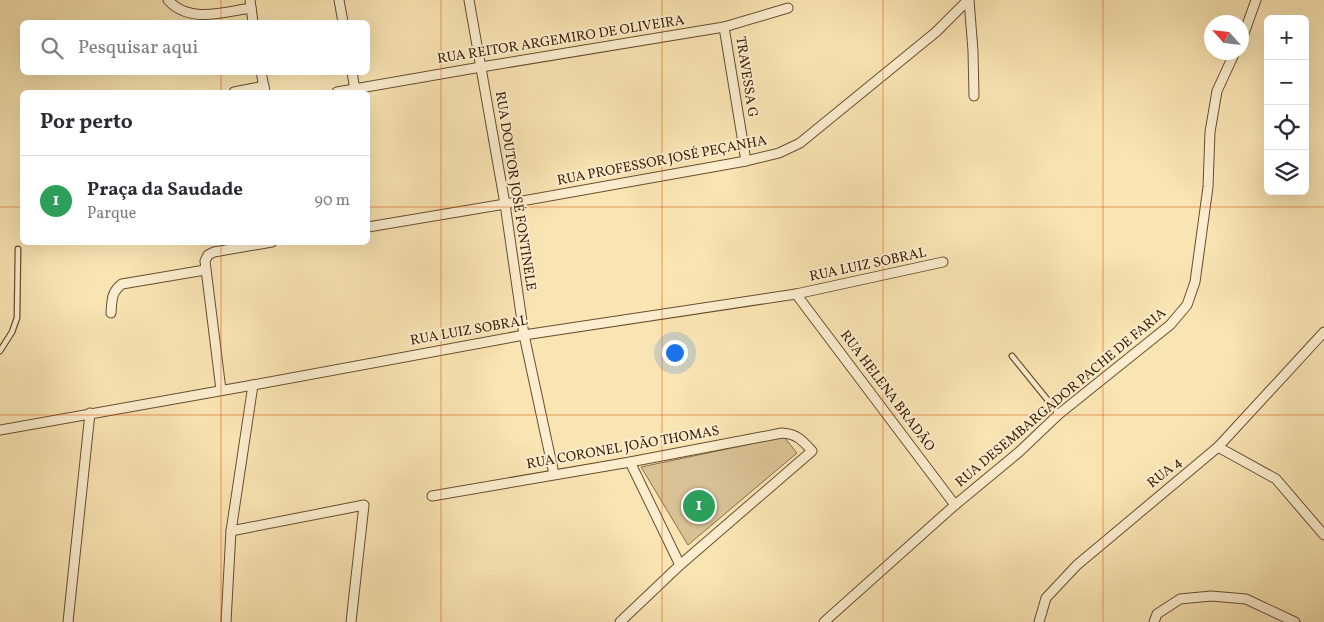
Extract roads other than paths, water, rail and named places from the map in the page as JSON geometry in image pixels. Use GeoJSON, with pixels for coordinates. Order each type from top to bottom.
{"type":"FeatureCollection","features":[{"type":"Feature","properties":{"kind":"street"},"geometry":{"type":"LineString","coordinates":[[168,0],[174,7],[193,15],[214,14],[250,4],[253,20]]}},
{"type":"Feature","properties":{"kind":"street"},"geometry":{"type":"LineString","coordinates":[[339,0],[343,20]]}},
{"type":"Feature","properties":{"kind":"street","name":"RUA DOUTOR JOSÉ FONTINELE"},"geometry":{"type":"LineString","coordinates":[[469,0],[505,204],[524,334],[554,474]]}},
{"type":"Feature","properties":{"kind":"street","name":"RUA PROFESSOR JOSÉ PEÇANHA"},"geometry":{"type":"LineString","coordinates":[[969,0],[974,96]]}},
{"type":"Feature","properties":{"kind":"street","name":"RUA PROFESSOR JOSÉ PEÇANHA"},"geometry":{"type":"LineString","coordinates":[[370,227],[746,161],[779,153],[800,143],[936,32],[969,0]]}},
{"type":"Feature","properties":{"kind":"street"},"geometry":{"type":"LineString","coordinates":[[1249,20],[1256,0]]}},
{"type":"Feature","properties":{"kind":"street","name":"RUA REITOR ARGEMIRO DE OLIVEIRA"},"geometry":{"type":"LineString","coordinates":[[355,90],[724,27],[788,8]]}},
{"type":"Feature","properties":{"kind":"street","name":"TRAVESSA G"},"geometry":{"type":"LineString","coordinates":[[724,27],[746,161]]}},
{"type":"Feature","properties":{"kind":"street","name":"RUA DESEMBARGADOR PACHE DE FARIA"},"geometry":{"type":"LineString","coordinates":[[824,622],[955,505],[1019,452],[1059,414],[1170,325],[1187,305],[1195,282],[1208,187],[1210,132],[1217,91],[1231,60]]}},
{"type":"Feature","properties":{"kind":"street"},"geometry":{"type":"LineString","coordinates":[[262,75],[264,89]]}},
{"type":"Feature","properties":{"kind":"street"},"geometry":{"type":"LineString","coordinates":[[352,75],[355,90]]}},
{"type":"Feature","properties":{"kind":"street"},"geometry":{"type":"LineString","coordinates":[[221,390],[205,261],[208,255],[214,252],[255,245]]}},
{"type":"Feature","properties":{"kind":"street","name":"RUA LUIZ SOBRAL"},"geometry":{"type":"LineString","coordinates":[[0,430],[524,334],[796,294],[943,262]]}},
{"type":"Feature","properties":{"kind":"street"},"geometry":{"type":"LineString","coordinates":[[111,313],[112,296],[122,284],[205,270]]}},
{"type":"Feature","properties":{"kind":"street","name":"RUA HELENA BRADÃO"},"geometry":{"type":"LineString","coordinates":[[796,294],[955,505]]}},
{"type":"Feature","properties":{"kind":"street","name":"RUA 4"},"geometry":{"type":"LineString","coordinates":[[1040,622],[1046,598],[1077,565],[1218,447],[1324,332]]}},
{"type":"Feature","properties":{"kind":"street"},"geometry":{"type":"LineString","coordinates":[[226,622],[231,531],[253,385]]}},
{"type":"Feature","properties":{"kind":"street"},"geometry":{"type":"LineString","coordinates":[[68,622],[90,413]]}},
{"type":"Feature","properties":{"kind":"street","name":"RUA CORONEL JOÃO THOMAS"},"geometry":{"type":"LineString","coordinates":[[432,496],[630,462],[782,433],[799,437],[812,451],[680,564]]}},
{"type":"Feature","properties":{"kind":"street"},"geometry":{"type":"LineString","coordinates":[[1218,447],[1276,479],[1324,535]]}},
{"type":"Feature","properties":{"kind":"street"},"geometry":{"type":"LineString","coordinates":[[620,622],[680,564],[630,462]]}},
{"type":"Feature","properties":{"kind":"street"},"geometry":{"type":"LineString","coordinates":[[231,531],[364,505],[351,622]]}},
{"type":"Feature","properties":{"kind":"street"},"geometry":{"type":"LineString","coordinates":[[1154,622],[1157,614],[1180,599],[1211,596],[1246,599],[1295,622]]}},
{"type":"Feature","properties":{"kind":"lane"},"geometry":{"type":"LineString","coordinates":[[0,351],[12,332],[17,318],[18,249]]}},
{"type":"Feature","properties":{"kind":"lane"},"geometry":{"type":"LineString","coordinates":[[1012,356],[1059,414]]}},
{"type":"Feature","properties":{"kind":"place","name":"Praça da Saudade"},"geometry":{"type":"Point","coordinates":[699,506]}}]}
